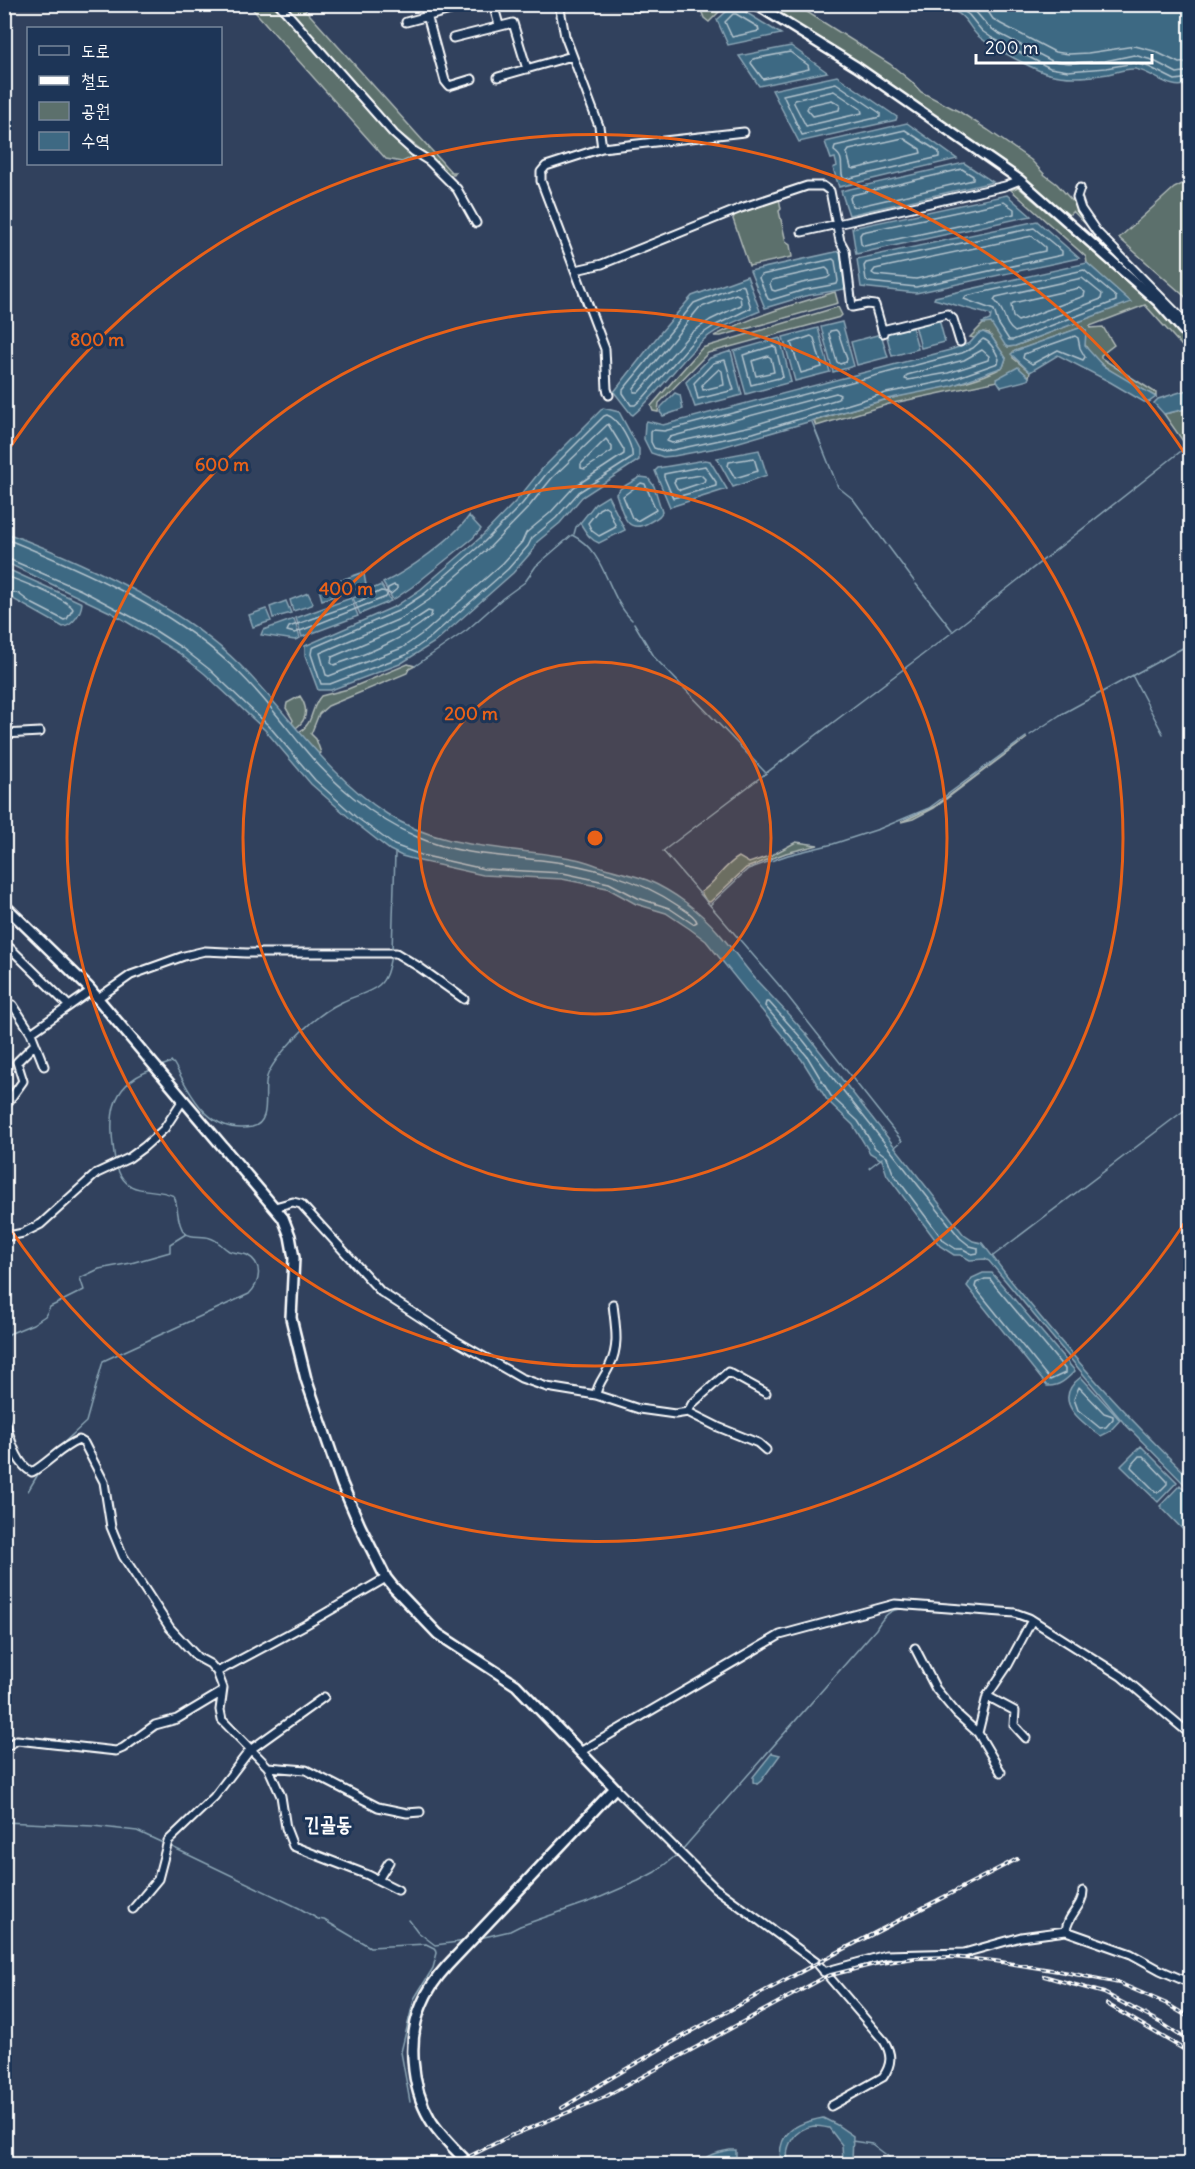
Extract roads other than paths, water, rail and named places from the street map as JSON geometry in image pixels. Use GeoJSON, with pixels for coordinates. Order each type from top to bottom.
{"type":"FeatureCollection","features":[{"type":"Feature","properties":{"kind":"main road"},"geometry":{"type":"LineString","coordinates":[[4,905],[95,994],[283,1218],[290,1236],[294,1257],[291,1318],[306,1379],[342,1484],[386,1578],[438,1634],[516,1685],[615,1788],[437,1978],[419,2010],[414,2032],[413,2054],[422,2104],[440,2133],[469,2164]]}},
{"type":"Feature","properties":{"kind":"street"},"geometry":{"type":"LineString","coordinates":[[279,4],[394,134],[413,151],[429,161],[457,189],[476,223]]}},
{"type":"Feature","properties":{"kind":"street"},"geometry":{"type":"LineString","coordinates":[[424,4],[448,86],[472,79]]}},
{"type":"Feature","properties":{"kind":"street"},"geometry":{"type":"LineString","coordinates":[[406,22],[473,4]]}},
{"type":"Feature","properties":{"kind":"street"},"geometry":{"type":"LineString","coordinates":[[493,4],[499,25]]}},
{"type":"Feature","properties":{"kind":"street"},"geometry":{"type":"LineString","coordinates":[[559,4],[565,36],[599,126],[602,148]]}},
{"type":"Feature","properties":{"kind":"street"},"geometry":{"type":"LineString","coordinates":[[755,4],[857,67],[1020,180],[1158,302],[1191,338]]}},
{"type":"Feature","properties":{"kind":"street"},"geometry":{"type":"LineString","coordinates":[[453,38],[513,23],[527,69]]}},
{"type":"Feature","properties":{"kind":"street"},"geometry":{"type":"LineString","coordinates":[[498,77],[572,56]]}},
{"type":"Feature","properties":{"kind":"street"},"geometry":{"type":"LineString","coordinates":[[609,395],[605,349],[541,181],[541,171],[546,166],[602,148],[744,132]]}},
{"type":"Feature","properties":{"kind":"street"},"geometry":{"type":"LineString","coordinates":[[802,232],[1005,186],[1020,180]]}},
{"type":"Feature","properties":{"kind":"street"},"geometry":{"type":"LineString","coordinates":[[576,270],[602,264],[741,207],[807,186],[823,186],[830,191],[840,241],[845,250],[852,307],[875,305],[883,332],[947,314],[953,319],[960,342]]}},
{"type":"Feature","properties":{"kind":"street"},"geometry":{"type":"LineString","coordinates":[[1080,188],[1077,197],[1081,209],[1096,231],[1191,327]]}},
{"type":"Feature","properties":{"kind":"street"},"geometry":{"type":"LineString","coordinates":[[4,734],[40,732]]}},
{"type":"Feature","properties":{"kind":"street"},"geometry":{"type":"LineString","coordinates":[[4,807],[4,812]]}},
{"type":"Feature","properties":{"kind":"street"},"geometry":{"type":"LineString","coordinates":[[10,948],[69,1006]]}},
{"type":"Feature","properties":{"kind":"street"},"geometry":{"type":"LineString","coordinates":[[31,1033],[69,1006],[131,975],[205,951],[396,953],[464,999]]}},
{"type":"Feature","properties":{"kind":"street"},"geometry":{"type":"LineString","coordinates":[[13,1005],[31,1033],[44,1066]]}},
{"type":"Feature","properties":{"kind":"street"},"geometry":{"type":"LineString","coordinates":[[6,1105],[23,1082],[17,1062],[34,1045]]}},
{"type":"Feature","properties":{"kind":"street"},"geometry":{"type":"LineString","coordinates":[[4,1237],[23,1233],[41,1224],[97,1173],[136,1153],[164,1129],[183,1100]]}},
{"type":"Feature","properties":{"kind":"street"},"geometry":{"type":"LineString","coordinates":[[275,1207],[292,1202],[302,1204],[381,1292],[458,1342],[521,1378],[547,1387],[596,1395],[639,1409],[675,1414],[688,1412],[758,1443],[766,1450]]}},
{"type":"Feature","properties":{"kind":"street"},"geometry":{"type":"LineString","coordinates":[[596,1395],[616,1348],[613,1304]]}},
{"type":"Feature","properties":{"kind":"street"},"geometry":{"type":"LineString","coordinates":[[688,1412],[692,1404],[728,1372],[765,1393]]}},
{"type":"Feature","properties":{"kind":"street"},"geometry":{"type":"LineString","coordinates":[[4,1419],[23,1466],[32,1472],[47,1464],[74,1442],[79,1440],[84,1443],[104,1482],[111,1527],[123,1556],[170,1629],[217,1672],[222,1692],[220,1710],[222,1720],[268,1767],[281,1796],[286,1828],[293,1846],[398,1890]]}},
{"type":"Feature","properties":{"kind":"street"},"geometry":{"type":"LineString","coordinates":[[217,1672],[386,1578]]}},
{"type":"Feature","properties":{"kind":"street"},"geometry":{"type":"LineString","coordinates":[[580,1752],[780,1635],[896,1604],[1015,1613],[1032,1620],[1121,1676],[1191,1734]]}},
{"type":"Feature","properties":{"kind":"street"},"geometry":{"type":"LineString","coordinates":[[978,1732],[987,1696],[1008,1665],[1032,1620]]}},
{"type":"Feature","properties":{"kind":"street"},"geometry":{"type":"LineString","coordinates":[[915,1648],[936,1689],[957,1714],[978,1732],[1001,1772]]}},
{"type":"Feature","properties":{"kind":"street"},"geometry":{"type":"LineString","coordinates":[[4,1748],[18,1740],[116,1751],[155,1725],[177,1719],[222,1692]]}},
{"type":"Feature","properties":{"kind":"street"},"geometry":{"type":"LineString","coordinates":[[987,1696],[1015,1711],[1014,1725],[1026,1738]]}},
{"type":"Feature","properties":{"kind":"street"},"geometry":{"type":"LineString","coordinates":[[134,1909],[158,1879],[168,1841],[214,1797],[250,1750],[324,1697]]}},
{"type":"Feature","properties":{"kind":"street"},"geometry":{"type":"LineString","coordinates":[[268,1767],[306,1770],[378,1807],[407,1813],[420,1812]]}},
{"type":"Feature","properties":{"kind":"street"},"geometry":{"type":"LineString","coordinates":[[615,1788],[715,1888],[810,1958],[884,2041],[890,2051],[891,2059],[883,2077],[831,2106]]}},
{"type":"Feature","properties":{"kind":"street"},"geometry":{"type":"LineString","coordinates":[[378,1880],[389,1862]]}},
{"type":"Feature","properties":{"kind":"street"},"geometry":{"type":"LineString","coordinates":[[1066,1931],[1067,1923],[1080,1905],[1083,1891]]}},
{"type":"Feature","properties":{"kind":"street"},"geometry":{"type":"LineString","coordinates":[[824,1972],[886,1955],[964,1953],[1021,1937],[1066,1931],[1131,1954],[1191,1983]]}},
{"type":"Feature","properties":{"kind":"water"},"geometry":{"type":"Polygon","coordinates":[[[734,5],[781,34],[728,45],[717,20],[734,5]]]}},
{"type":"Feature","properties":{"kind":"water"},"geometry":{"type":"Polygon","coordinates":[[[920,5],[1190,5],[1190,83],[1169,84],[1135,69],[1086,77],[1063,77],[1049,74],[1000,51],[982,39],[955,11],[920,5]]]}},
{"type":"Feature","properties":{"kind":"water"},"geometry":{"type":"Polygon","coordinates":[[[791,46],[827,72],[759,86],[739,56],[791,46]]]}},
{"type":"Feature","properties":{"kind":"water"},"geometry":{"type":"Polygon","coordinates":[[[837,76],[897,117],[896,120],[799,142],[772,90],[837,76]]]}},
{"type":"Feature","properties":{"kind":"water"},"geometry":{"type":"Polygon","coordinates":[[[907,123],[957,159],[839,187],[833,168],[837,166],[835,158],[831,159],[825,142],[907,123]]]}},
{"type":"Feature","properties":{"kind":"water"},"geometry":{"type":"Polygon","coordinates":[[[964,163],[993,182],[849,215],[841,191],[964,163]]]}},
{"type":"Feature","properties":{"kind":"water"},"geometry":{"type":"Polygon","coordinates":[[[1007,195],[1031,216],[856,254],[852,228],[1007,195]]]}},
{"type":"Feature","properties":{"kind":"water"},"geometry":{"type":"Polygon","coordinates":[[[1037,221],[1079,258],[916,293],[861,287],[857,259],[1037,221]]]}},
{"type":"Feature","properties":{"kind":"water"},"geometry":{"type":"Polygon","coordinates":[[[840,251],[845,289],[805,296],[765,308],[750,271],[840,251]]]}},
{"type":"Feature","properties":{"kind":"water"},"geometry":{"type":"Polygon","coordinates":[[[1087,263],[1131,302],[1015,346],[1005,345],[991,323],[982,323],[990,320],[991,315],[934,299],[935,297],[1087,263]]]}},
{"type":"Feature","properties":{"kind":"water"},"geometry":{"type":"Polygon","coordinates":[[[747,276],[760,311],[705,338],[651,398],[633,415],[631,414],[614,392],[661,332],[692,296],[747,276]]]}},
{"type":"Feature","properties":{"kind":"water"},"geometry":{"type":"Polygon","coordinates":[[[939,319],[945,342],[921,348],[915,325],[939,319]]]}},
{"type":"Feature","properties":{"kind":"water"},"geometry":{"type":"Polygon","coordinates":[[[842,322],[854,366],[833,372],[821,327],[842,322]]]}},
{"type":"Feature","properties":{"kind":"water"},"geometry":{"type":"Polygon","coordinates":[[[912,326],[918,349],[892,356],[886,333],[912,326]]]}},
{"type":"Feature","properties":{"kind":"water"},"geometry":{"type":"Polygon","coordinates":[[[1082,327],[1086,331],[1085,346],[1103,366],[1156,397],[1149,402],[1144,402],[1058,355],[1030,372],[1011,354],[1082,327]]]}},
{"type":"Feature","properties":{"kind":"water"},"geometry":{"type":"Polygon","coordinates":[[[818,328],[830,372],[795,381],[783,337],[818,328]]]}},
{"type":"Feature","properties":{"kind":"water"},"geometry":{"type":"Polygon","coordinates":[[[983,332],[991,336],[1006,358],[1003,367],[951,386],[887,399],[722,447],[674,456],[663,457],[651,453],[644,439],[647,421],[663,425],[950,350],[970,343],[983,332]]]}},
{"type":"Feature","properties":{"kind":"water"},"geometry":{"type":"Polygon","coordinates":[[[881,334],[888,357],[857,365],[851,342],[881,334]]]}},
{"type":"Feature","properties":{"kind":"water"},"geometry":{"type":"Polygon","coordinates":[[[780,338],[791,382],[746,394],[734,351],[780,338]]]}},
{"type":"Feature","properties":{"kind":"water"},"geometry":{"type":"Polygon","coordinates":[[[731,351],[742,395],[695,407],[686,382],[710,358],[731,351]]]}},
{"type":"Feature","properties":{"kind":"water"},"geometry":{"type":"Polygon","coordinates":[[[1018,367],[1029,377],[1028,380],[1001,387],[996,379],[1018,367]]]}},
{"type":"Feature","properties":{"kind":"water"},"geometry":{"type":"Polygon","coordinates":[[[1190,389],[1190,408],[1164,414],[1154,403],[1158,399],[1190,389]]]}},
{"type":"Feature","properties":{"kind":"water"},"geometry":{"type":"Polygon","coordinates":[[[675,393],[680,395],[683,409],[663,416],[660,412],[661,407],[675,393]]]}},
{"type":"Feature","properties":{"kind":"water"},"geometry":{"type":"Polygon","coordinates":[[[603,408],[619,412],[639,449],[639,460],[582,497],[560,523],[537,542],[534,549],[513,573],[435,642],[400,664],[331,690],[318,690],[305,655],[305,646],[396,606],[421,589],[480,538],[517,500],[542,469],[603,408]]]}},
{"type":"Feature","properties":{"kind":"water"},"geometry":{"type":"Polygon","coordinates":[[[759,450],[767,475],[733,487],[717,458],[759,450]]]}},
{"type":"Feature","properties":{"kind":"water"},"geometry":{"type":"Polygon","coordinates":[[[710,461],[727,489],[670,507],[655,471],[658,468],[710,461]]]}},
{"type":"Feature","properties":{"kind":"water"},"geometry":{"type":"Polygon","coordinates":[[[640,477],[648,478],[654,486],[662,512],[648,523],[634,526],[626,520],[616,494],[621,488],[640,477]]]}},
{"type":"Feature","properties":{"kind":"water"},"geometry":{"type":"Polygon","coordinates":[[[608,496],[625,530],[599,543],[590,537],[580,523],[595,504],[608,496]]]}},
{"type":"Feature","properties":{"kind":"water"},"geometry":{"type":"Polygon","coordinates":[[[469,516],[481,529],[473,538],[393,600],[383,583],[429,554],[469,516]]]}},
{"type":"Feature","properties":{"kind":"water"},"geometry":{"type":"Polygon","coordinates":[[[4,532],[97,571],[159,604],[188,623],[239,664],[327,763],[365,798],[387,814],[431,835],[478,846],[583,861],[647,880],[667,890],[694,909],[711,924],[758,982],[808,1036],[964,1235],[973,1241],[982,1243],[1081,1365],[1190,1478],[1190,1490],[1123,1422],[989,1261],[970,1260],[961,1255],[954,1255],[940,1246],[887,1175],[882,1160],[870,1153],[853,1125],[827,1100],[802,1060],[706,941],[666,913],[636,904],[607,888],[562,879],[483,875],[420,861],[390,850],[311,784],[265,730],[179,653],[112,613],[5,562],[4,532]]]}},
{"type":"Feature","properties":{"kind":"water"},"geometry":{"type":"Polygon","coordinates":[[[5,568],[82,603],[76,618],[63,627],[6,595],[5,568]]]}},
{"type":"Feature","properties":{"kind":"water"},"geometry":{"type":"Polygon","coordinates":[[[364,574],[366,585],[349,591],[344,579],[364,574]]]}},
{"type":"Feature","properties":{"kind":"water"},"geometry":{"type":"Polygon","coordinates":[[[341,580],[346,592],[322,600],[319,589],[341,580]]]}},
{"type":"Feature","properties":{"kind":"water"},"geometry":{"type":"Polygon","coordinates":[[[381,585],[391,601],[360,614],[353,598],[381,585]]]}},
{"type":"Feature","properties":{"kind":"water"},"geometry":{"type":"Polygon","coordinates":[[[308,593],[312,605],[293,611],[290,600],[308,593]]]}},
{"type":"Feature","properties":{"kind":"water"},"geometry":{"type":"Polygon","coordinates":[[[351,598],[358,616],[302,637],[296,618],[351,598]]]}},
{"type":"Feature","properties":{"kind":"water"},"geometry":{"type":"Polygon","coordinates":[[[286,601],[291,613],[273,618],[270,607],[286,601]]]}},
{"type":"Feature","properties":{"kind":"water"},"geometry":{"type":"Polygon","coordinates":[[[266,609],[271,621],[253,627],[249,615],[266,609]]]}},
{"type":"Feature","properties":{"kind":"water"},"geometry":{"type":"Polygon","coordinates":[[[294,619],[300,638],[295,640],[261,635],[263,630],[294,619]]]}},
{"type":"Feature","properties":{"kind":"water"},"geometry":{"type":"Polygon","coordinates":[[[983,1273],[992,1273],[1075,1371],[1066,1380],[1047,1386],[967,1286],[972,1278],[983,1273]]]}},
{"type":"Feature","properties":{"kind":"water"},"geometry":{"type":"Polygon","coordinates":[[[1081,1377],[1120,1420],[1109,1432],[1101,1436],[1078,1417],[1068,1402],[1068,1394],[1072,1386],[1081,1377]]]}},
{"type":"Feature","properties":{"kind":"water"},"geometry":{"type":"Polygon","coordinates":[[[1141,1446],[1177,1482],[1158,1502],[1121,1466],[1141,1446]]]}},
{"type":"Feature","properties":{"kind":"water"},"geometry":{"type":"Polygon","coordinates":[[[1180,1485],[1190,1495],[1190,1537],[1160,1506],[1180,1485]]]}},
{"type":"Feature","properties":{"kind":"water"},"geometry":{"type":"Polygon","coordinates":[[[772,1753],[780,1755],[761,1781],[757,1784],[753,1782],[753,1777],[772,1753]]]}},
{"type":"Feature","properties":{"kind":"water"},"geometry":{"type":"Polygon","coordinates":[[[823,2118],[853,2136],[852,2162],[843,2160],[842,2145],[829,2128],[814,2126],[796,2134],[789,2145],[789,2164],[781,2164],[782,2144],[790,2131],[804,2123],[823,2118]]]}},
{"type":"Feature","properties":{"kind":"water"},"geometry":{"type":"Polygon","coordinates":[[[736,2150],[736,2157],[719,2158],[709,2164],[700,2164],[709,2156],[736,2150]]]}},
{"type":"Feature","properties":{"kind":"waterway"},"geometry":{"type":"LineString","coordinates":[[812,422],[838,487],[853,499],[886,544]]}},
{"type":"Feature","properties":{"kind":"waterway"},"geometry":{"type":"LineString","coordinates":[[952,632],[1190,444]]}},
{"type":"Feature","properties":{"kind":"waterway"},"geometry":{"type":"LineString","coordinates":[[574,534],[580,523]]}},
{"type":"Feature","properties":{"kind":"waterway"},"geometry":{"type":"LineString","coordinates":[[415,666],[467,630],[525,582],[536,566],[572,535],[584,543],[600,563],[623,610],[632,620]]}},
{"type":"Feature","properties":{"kind":"waterway"},"geometry":{"type":"LineString","coordinates":[[888,546],[914,581]]}},
{"type":"Feature","properties":{"kind":"waterway"},"geometry":{"type":"LineString","coordinates":[[916,584],[952,630]]}},
{"type":"Feature","properties":{"kind":"waterway"},"geometry":{"type":"LineString","coordinates":[[634,623],[655,658],[765,772]]}},
{"type":"Feature","properties":{"kind":"waterway"},"geometry":{"type":"LineString","coordinates":[[895,1147],[902,1141],[778,984],[663,851],[950,634]]}},
{"type":"Feature","properties":{"kind":"waterway"},"geometry":{"type":"LineString","coordinates":[[1030,735],[1060,715],[1190,644]]}},
{"type":"Feature","properties":{"kind":"waterway"},"geometry":{"type":"LineString","coordinates":[[1133,677],[1163,734]]}},
{"type":"Feature","properties":{"kind":"waterway"},"geometry":{"type":"LineString","coordinates":[[710,905],[748,869],[879,829],[929,808],[1026,737]]}},
{"type":"Feature","properties":{"kind":"waterway"},"geometry":{"type":"LineString","coordinates":[[392,951],[395,853]]}},
{"type":"Feature","properties":{"kind":"waterway"},"geometry":{"type":"LineString","coordinates":[[161,1066],[172,1062],[174,1064],[195,1100],[213,1119],[237,1128],[259,1124],[265,1112],[266,1080],[278,1057],[297,1035],[322,1014],[379,985],[386,975],[391,956]]}},
{"type":"Feature","properties":{"kind":"waterway"},"geometry":{"type":"LineString","coordinates":[[115,1160],[112,1131],[114,1106],[126,1085],[151,1070]]}},
{"type":"Feature","properties":{"kind":"waterway"},"geometry":{"type":"LineString","coordinates":[[993,1256],[1190,1106]]}},
{"type":"Feature","properties":{"kind":"waterway"},"geometry":{"type":"LineString","coordinates":[[869,1168],[882,1158]]}},
{"type":"Feature","properties":{"kind":"waterway"},"geometry":{"type":"LineString","coordinates":[[57,1449],[86,1422],[103,1361],[249,1294],[258,1279],[256,1263],[247,1255],[229,1251],[213,1239],[184,1232],[174,1196],[134,1188],[122,1178],[117,1168]]}},
{"type":"Feature","properties":{"kind":"waterway"},"geometry":{"type":"LineString","coordinates":[[4,1336],[33,1324],[45,1316],[50,1307],[84,1290],[80,1278],[99,1269],[170,1252],[170,1244],[186,1234]]}},
{"type":"Feature","properties":{"kind":"waterway"},"geometry":{"type":"LineString","coordinates":[[28,1491],[40,1471]]}},
{"type":"Feature","properties":{"kind":"waterway"},"geometry":{"type":"LineString","coordinates":[[681,1851],[876,1629],[884,1617],[891,1612],[904,1609],[1013,1617],[1026,1622]]}},
{"type":"Feature","properties":{"kind":"waterway"},"geometry":{"type":"LineString","coordinates":[[4,1822],[93,1826],[137,1831],[165,1844]]}},
{"type":"Feature","properties":{"kind":"waterway"},"geometry":{"type":"LineString","coordinates":[[170,1846],[324,1920],[370,1947],[426,1944],[436,1949],[433,1968],[414,1999],[401,2052],[410,2102]]}},
{"type":"Feature","properties":{"kind":"waterway"},"geometry":{"type":"LineString","coordinates":[[480,1938],[510,1931],[594,1900],[655,1872],[678,1854]]}},
{"type":"Feature","properties":{"kind":"waterway"},"geometry":{"type":"LineString","coordinates":[[409,1920],[418,1932],[435,1945],[466,1941]]}},
{"type":"Feature","properties":{"kind":"waterway"},"geometry":{"type":"LineString","coordinates":[[852,2141],[872,2144],[893,2160],[907,2159],[916,2164]]}},
{"type":"Feature","properties":{"kind":"waterway"},"geometry":{"type":"LineString","coordinates":[[988,2164],[997,2159],[1005,2164]]}},
{"type":"Feature","properties":{"kind":"railway"},"geometry":{"type":"LineString","coordinates":[[562,2108],[730,2010],[1017,1859]]}},
{"type":"Feature","properties":{"kind":"railway"},"geometry":{"type":"LineString","coordinates":[[506,2138],[605,2097],[827,1976],[875,1964],[915,1958],[951,1957],[995,1961],[1064,1972],[1119,1983],[1167,2004],[1190,2018]]}},
{"type":"Feature","properties":{"kind":"railway"},"geometry":{"type":"LineString","coordinates":[[1044,1976],[1104,1993],[1161,2023],[1190,2042]]}},
{"type":"Feature","properties":{"kind":"railway"},"geometry":{"type":"LineString","coordinates":[[1107,2004],[1190,2053]]}},
{"type":"Feature","properties":{"kind":"railway"},"geometry":{"type":"LineString","coordinates":[[454,2164],[512,2135]]}},
{"type":"Feature","properties":{"kind":"district","name":"긴골동"},"geometry":{"type":"Point","coordinates":[328,1824]}}]}
